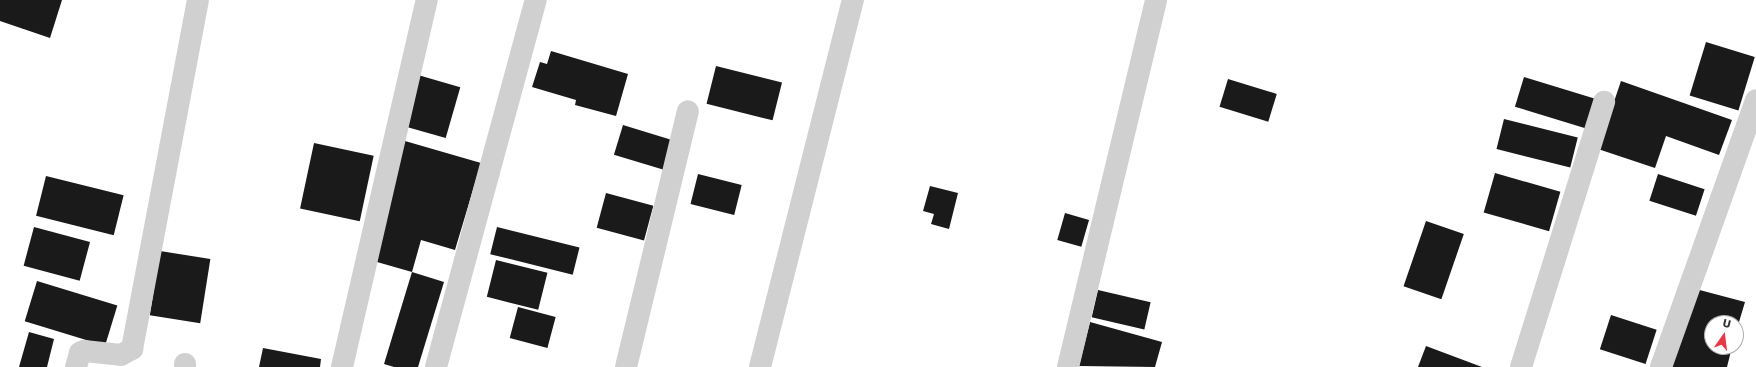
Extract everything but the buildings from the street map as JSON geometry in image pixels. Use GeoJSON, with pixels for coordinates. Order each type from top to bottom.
{"type":"FeatureCollection","features":[{"type":"Feature","properties":{"kind":"street"},"geometry":{"type":"LineString","coordinates":[[76,367],[80,353],[84,351],[121,355],[132,350],[198,0]]}},
{"type":"Feature","properties":{"kind":"street"},"geometry":{"type":"LineString","coordinates":[[342,367],[427,0]]}},
{"type":"Feature","properties":{"kind":"street"},"geometry":{"type":"LineString","coordinates":[[436,367],[536,0]]}},
{"type":"Feature","properties":{"kind":"street"},"geometry":{"type":"LineString","coordinates":[[760,367],[853,0]]}},
{"type":"Feature","properties":{"kind":"street"},"geometry":{"type":"LineString","coordinates":[[1068,367],[1156,0]]}},
{"type":"Feature","properties":{"kind":"street"},"geometry":{"type":"LineString","coordinates":[[1661,367],[1756,100]]}},
{"type":"Feature","properties":{"kind":"street"},"geometry":{"type":"LineString","coordinates":[[1521,367],[1604,102]]}},
{"type":"Feature","properties":{"kind":"street"},"geometry":{"type":"LineString","coordinates":[[626,367],[688,111]]}}]}
